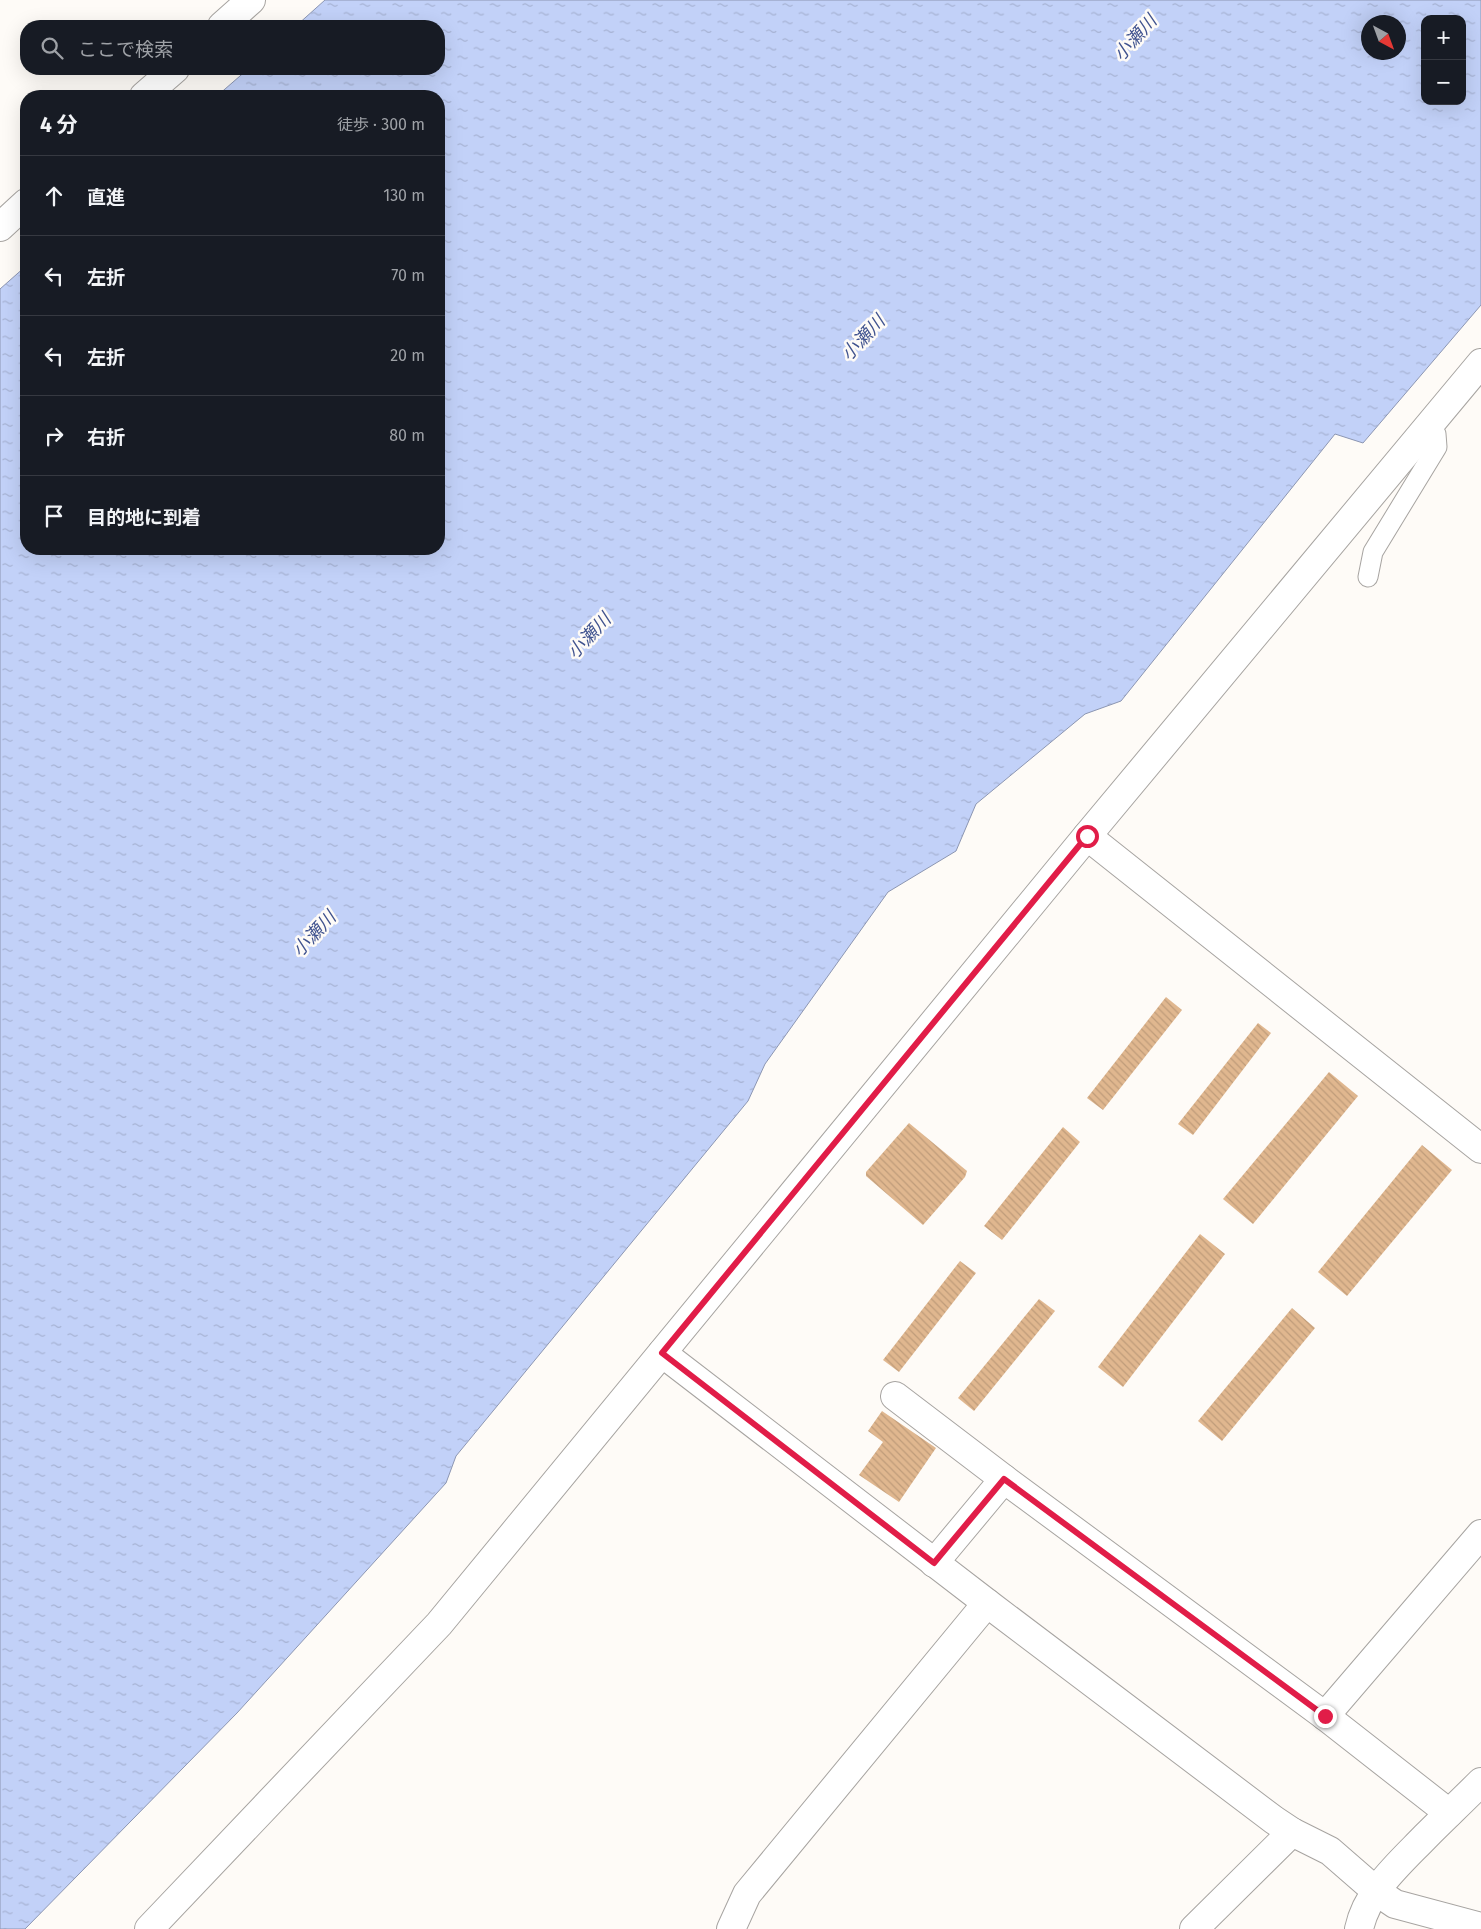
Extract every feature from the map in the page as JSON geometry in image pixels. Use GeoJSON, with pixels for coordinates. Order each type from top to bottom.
{"type":"FeatureCollection","features":[{"type":"Feature","properties":{"kind":"street"},"geometry":{"type":"LineString","coordinates":[[229,20],[251,0]]}},
{"type":"Feature","properties":{"kind":"street"},"geometry":{"type":"LineString","coordinates":[[151,90],[168,75]]}},
{"type":"Feature","properties":{"kind":"street"},"geometry":{"type":"LineString","coordinates":[[0,226],[20,208]]}},
{"type":"Feature","properties":{"kind":"street"},"geometry":{"type":"LineString","coordinates":[[149,1929],[439,1624],[1087,836],[1481,363]]}},
{"type":"Feature","properties":{"kind":"street"},"geometry":{"type":"LineString","coordinates":[[1087,836],[1481,1149]]}},
{"type":"Feature","properties":{"kind":"street"},"geometry":{"type":"LineString","coordinates":[[662,1353],[987,1604],[1292,1832],[1330,1851],[1376,1891],[1395,1904],[1481,1927]]}},
{"type":"Feature","properties":{"kind":"street"},"geometry":{"type":"LineString","coordinates":[[895,1396],[1004,1479],[1325,1716],[1449,1813]]}},
{"type":"Feature","properties":{"kind":"street"},"geometry":{"type":"LineString","coordinates":[[934,1563],[1004,1479]]}},
{"type":"Feature","properties":{"kind":"street"},"geometry":{"type":"LineString","coordinates":[[1325,1716],[1481,1534]]}},
{"type":"Feature","properties":{"kind":"street"},"geometry":{"type":"LineString","coordinates":[[731,1929],[747,1894],[987,1604]]}},
{"type":"Feature","properties":{"kind":"street"},"geometry":{"type":"LineString","coordinates":[[1359,1929],[1361,1918],[1376,1891],[1401,1861],[1481,1782]]}},
{"type":"Feature","properties":{"kind":"street"},"geometry":{"type":"LineString","coordinates":[[1194,1929],[1292,1832]]}},
{"type":"Feature","properties":{"kind":"lane"},"geometry":{"type":"LineString","coordinates":[[1368,576],[1373,552],[1437,447],[1436,434],[1430,425]]}},
{"type":"Feature","properties":{"kind":"water","name":"小瀬川"},"geometry":{"type":"Polygon","coordinates":[[[325,0],[1481,0],[1481,305],[1363,443],[1335,434],[1121,701],[1085,714],[976,804],[956,851],[888,892],[765,1064],[748,1101],[456,1456],[446,1483],[237,1713],[25,1929],[0,1929],[0,289],[20,271],[20,555],[445,555],[445,90],[224,90],[241,75],[445,75],[445,20],[303,20],[325,0]]]}},
{"type":"Feature","properties":{"kind":"building"},"geometry":{"type":"Polygon","coordinates":[[[1166,997],[1182,1010],[1103,1110],[1087,1098],[1166,997]]]}},
{"type":"Feature","properties":{"kind":"building"},"geometry":{"type":"Polygon","coordinates":[[[1258,1023],[1271,1033],[1193,1135],[1178,1124],[1258,1023]]]}},
{"type":"Feature","properties":{"kind":"building"},"geometry":{"type":"Polygon","coordinates":[[[1329,1072],[1358,1096],[1253,1224],[1223,1199],[1329,1072]]]}},
{"type":"Feature","properties":{"kind":"building"},"geometry":{"type":"Polygon","coordinates":[[[909,1123],[967,1171],[965,1177],[923,1225],[866,1176],[866,1172],[909,1123]]]}},
{"type":"Feature","properties":{"kind":"building"},"geometry":{"type":"Polygon","coordinates":[[[1063,1127],[1080,1142],[1002,1240],[984,1226],[1063,1127]]]}},
{"type":"Feature","properties":{"kind":"building"},"geometry":{"type":"Polygon","coordinates":[[[1422,1145],[1452,1170],[1347,1296],[1318,1272],[1422,1145]]]}},
{"type":"Feature","properties":{"kind":"building"},"geometry":{"type":"Polygon","coordinates":[[[1200,1234],[1225,1254],[1123,1387],[1098,1367],[1200,1234]]]}},
{"type":"Feature","properties":{"kind":"building"},"geometry":{"type":"Polygon","coordinates":[[[960,1261],[976,1273],[899,1372],[883,1360],[960,1261]]]}},
{"type":"Feature","properties":{"kind":"building"},"geometry":{"type":"Polygon","coordinates":[[[1039,1299],[1055,1311],[974,1411],[958,1398],[1039,1299]]]}},
{"type":"Feature","properties":{"kind":"building"},"geometry":{"type":"Polygon","coordinates":[[[1292,1308],[1315,1328],[1222,1441],[1198,1421],[1292,1308]]]}},
{"type":"Feature","properties":{"kind":"building"},"geometry":{"type":"Polygon","coordinates":[[[882,1411],[936,1448],[899,1502],[859,1475],[883,1442],[868,1431],[882,1411]]]}},
{"type":"Feature","properties":{"kind":"route"},"geometry":{"type":"LineString","coordinates":[[1087,836],[662,1353],[934,1563],[1004,1479],[1325,1716]]}}]}
